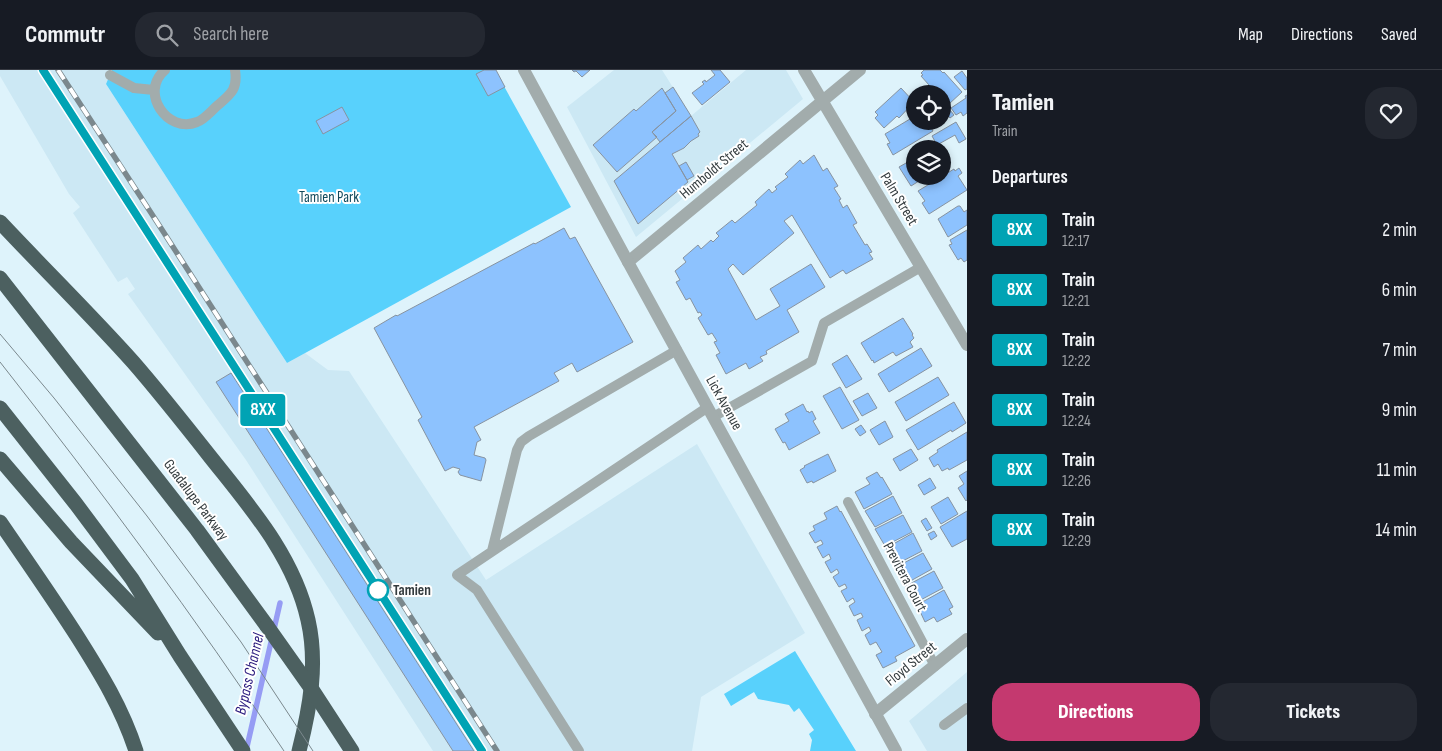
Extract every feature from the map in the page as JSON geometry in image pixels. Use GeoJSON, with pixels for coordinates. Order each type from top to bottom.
{"type":"FeatureCollection","features":[{"type":"Feature","properties":{"kind":"highway"},"geometry":{"type":"LineString","coordinates":[[0,222],[156,390],[263,524],[286,561],[306,612],[312,650],[312,682],[307,720],[299,751]]}},
{"type":"Feature","properties":{"kind":"highway","name":"Guadalupe Parkway"},"geometry":{"type":"LineString","coordinates":[[0,278],[198,530],[313,691],[352,751]]}},
{"type":"Feature","properties":{"kind":"highway"},"geometry":{"type":"LineString","coordinates":[[0,408],[132,579],[241,748]]}},
{"type":"Feature","properties":{"kind":"highway"},"geometry":{"type":"LineString","coordinates":[[0,459],[71,542],[180,656]]}},
{"type":"Feature","properties":{"kind":"highway"},"geometry":{"type":"LineString","coordinates":[[0,522],[99,670],[118,704],[136,751]]}},
{"type":"Feature","properties":{"kind":"street","name":"Lick Avenue"},"geometry":{"type":"LineString","coordinates":[[524,70],[896,751]]}},
{"type":"Feature","properties":{"kind":"street","name":"Palm Street"},"geometry":{"type":"LineString","coordinates":[[804,70],[967,345]]}},
{"type":"Feature","properties":{"kind":"street","name":"Humboldt Street"},"geometry":{"type":"LineString","coordinates":[[628,262],[860,70]]}},
{"type":"Feature","properties":{"kind":"street","name":"Floyd Street"},"geometry":{"type":"LineString","coordinates":[[875,714],[967,639]]}},
{"type":"Feature","properties":{"kind":"lane"},"geometry":{"type":"LineString","coordinates":[[165,70],[158,76],[154,90],[157,105],[167,117],[182,123],[198,122],[232,93],[236,78],[235,70]]}},
{"type":"Feature","properties":{"kind":"lane"},"geometry":{"type":"LineString","coordinates":[[110,75],[134,88],[154,90]]}},
{"type":"Feature","properties":{"kind":"lane"},"geometry":{"type":"LineString","coordinates":[[579,751],[477,590],[457,575],[711,412],[812,361],[824,323],[921,267]]}},
{"type":"Feature","properties":{"kind":"lane"},"geometry":{"type":"LineString","coordinates":[[492,551],[517,450],[521,442],[677,350]]}},
{"type":"Feature","properties":{"kind":"lane","name":"Previtera Court"},"geometry":{"type":"LineString","coordinates":[[848,502],[935,666]]}},
{"type":"Feature","properties":{"kind":"lane"},"geometry":{"type":"LineString","coordinates":[[944,725],[967,708]]}},
{"type":"Feature","properties":{"kind":"shaded area"},"geometry":{"type":"Polygon","coordinates":[[[0,70],[112,70],[106,84],[287,363],[305,353],[328,370],[349,371],[486,580],[697,444],[805,633],[701,697],[692,751],[433,751],[246,460],[128,294],[135,289],[127,277],[118,282],[73,213],[80,207],[69,194],[0,76],[0,70]]]}},
{"type":"Feature","properties":{"kind":"shaded area"},"geometry":{"type":"Polygon","coordinates":[[[614,70],[662,70],[691,116],[746,70],[786,70],[803,99],[636,237],[567,107],[614,70]]]}},
{"type":"Feature","properties":{"kind":"shaded area"},"geometry":{"type":"Polygon","coordinates":[[[967,672],[967,751],[927,751],[909,721],[967,672]]]}},
{"type":"Feature","properties":{"kind":"green space","name":"Tamien Park"},"geometry":{"type":"Polygon","coordinates":[[[112,70],[495,70],[571,207],[287,363],[106,84],[112,70]]]}},
{"type":"Feature","properties":{"kind":"green space"},"geometry":{"type":"Polygon","coordinates":[[[795,651],[856,751],[810,751],[812,740],[809,734],[814,730],[799,708],[794,712],[789,705],[758,699],[754,692],[731,706],[724,694],[795,651]]]}},
{"type":"Feature","properties":{"kind":"building"},"geometry":{"type":"Polygon","coordinates":[[[484,70],[496,70],[505,87],[488,96],[476,74],[484,70]]]}},
{"type":"Feature","properties":{"kind":"building"},"geometry":{"type":"Polygon","coordinates":[[[572,70],[590,70],[582,77],[572,70]]]}},
{"type":"Feature","properties":{"kind":"building"},"geometry":{"type":"Polygon","coordinates":[[[711,70],[720,70],[730,82],[702,105],[692,93],[704,84],[702,82],[705,80],[706,82],[715,75],[711,70]]]}},
{"type":"Feature","properties":{"kind":"building"},"geometry":{"type":"Polygon","coordinates":[[[924,70],[940,70],[962,92],[951,102],[951,85],[929,85],[921,76],[923,75],[921,73],[924,70]]]}},
{"type":"Feature","properties":{"kind":"building"},"geometry":{"type":"Polygon","coordinates":[[[962,71],[967,78],[967,89],[965,90],[954,77],[962,71]]]}},
{"type":"Feature","properties":{"kind":"building"},"geometry":{"type":"Polygon","coordinates":[[[673,87],[691,116],[660,142],[652,132],[676,111],[665,93],[673,87]]]}},
{"type":"Feature","properties":{"kind":"building"},"geometry":{"type":"Polygon","coordinates":[[[662,88],[676,111],[652,132],[657,137],[617,172],[593,145],[634,109],[636,111],[662,88]]]}},
{"type":"Feature","properties":{"kind":"building"},"geometry":{"type":"Polygon","coordinates":[[[901,88],[906,93],[906,111],[884,128],[875,118],[878,115],[875,112],[901,88]]]}},
{"type":"Feature","properties":{"kind":"building"},"geometry":{"type":"Polygon","coordinates":[[[967,95],[967,113],[963,116],[961,112],[956,115],[951,108],[966,98],[965,96],[967,95]]]}},
{"type":"Feature","properties":{"kind":"building"},"geometry":{"type":"Polygon","coordinates":[[[342,107],[349,120],[323,134],[316,121],[342,107]]]}},
{"type":"Feature","properties":{"kind":"building"},"geometry":{"type":"Polygon","coordinates":[[[691,116],[700,132],[699,136],[684,148],[672,154],[688,182],[638,224],[614,181],[691,116]]]}},
{"type":"Feature","properties":{"kind":"building"},"geometry":{"type":"Polygon","coordinates":[[[906,121],[906,130],[933,131],[918,140],[906,140],[906,147],[893,155],[887,144],[890,143],[885,134],[906,121]]]}},
{"type":"Feature","properties":{"kind":"building"},"geometry":{"type":"Polygon","coordinates":[[[956,122],[966,139],[959,143],[955,135],[946,140],[934,140],[932,136],[942,130],[951,130],[951,125],[956,122]]]}},
{"type":"Feature","properties":{"kind":"building"},"geometry":{"type":"Polygon","coordinates":[[[814,155],[823,171],[827,168],[838,186],[834,188],[841,199],[839,200],[843,208],[847,205],[857,223],[853,225],[865,245],[867,244],[872,252],[869,253],[873,259],[846,274],[843,270],[830,278],[792,215],[784,221],[794,233],[743,275],[733,264],[728,269],[756,320],[780,306],[770,289],[811,264],[825,287],[787,310],[799,332],[766,351],[767,354],[760,357],[763,361],[749,369],[746,363],[726,374],[716,355],[720,353],[714,342],[717,341],[712,333],[708,335],[698,318],[702,315],[700,312],[698,313],[690,298],[686,300],[676,282],[680,280],[675,271],[686,262],[683,258],[698,245],[701,249],[711,240],[713,242],[719,236],[716,233],[732,220],[735,223],[757,205],[755,202],[769,189],[772,193],[777,189],[775,187],[788,177],[785,174],[800,160],[803,164],[814,155]]]}},
{"type":"Feature","properties":{"kind":"building"},"geometry":{"type":"Polygon","coordinates":[[[686,162],[694,176],[687,180],[679,166],[686,162]]]}},
{"type":"Feature","properties":{"kind":"building"},"geometry":{"type":"Polygon","coordinates":[[[906,163],[906,178],[899,167],[906,163]]]}},
{"type":"Feature","properties":{"kind":"building"},"geometry":{"type":"Polygon","coordinates":[[[959,168],[962,173],[958,176],[967,190],[929,214],[922,203],[925,201],[918,191],[928,185],[951,185],[951,171],[954,169],[955,171],[959,168]]]}},
{"type":"Feature","properties":{"kind":"building"},"geometry":{"type":"Polygon","coordinates":[[[958,206],[964,212],[967,210],[967,225],[948,237],[938,219],[958,206]]]}},
{"type":"Feature","properties":{"kind":"building"},"geometry":{"type":"Polygon","coordinates":[[[564,228],[570,239],[575,237],[633,342],[577,372],[572,363],[554,373],[559,381],[474,427],[481,440],[477,442],[474,455],[486,460],[481,481],[460,475],[458,472],[460,469],[453,467],[445,471],[418,420],[422,417],[374,328],[564,228]]]}},
{"type":"Feature","properties":{"kind":"building"},"geometry":{"type":"Polygon","coordinates":[[[967,230],[967,260],[964,262],[961,258],[958,260],[949,245],[952,244],[950,240],[967,230]]]}},
{"type":"Feature","properties":{"kind":"building"},"geometry":{"type":"Polygon","coordinates":[[[903,318],[913,334],[914,338],[910,342],[913,347],[896,356],[893,352],[874,363],[861,343],[903,318]]]}},
{"type":"Feature","properties":{"kind":"building"},"geometry":{"type":"Polygon","coordinates":[[[921,348],[932,366],[889,392],[878,374],[921,348]]]}},
{"type":"Feature","properties":{"kind":"building"},"geometry":{"type":"Polygon","coordinates":[[[847,355],[862,379],[846,388],[832,364],[847,355]]]}},
{"type":"Feature","properties":{"kind":"building"},"geometry":{"type":"Polygon","coordinates":[[[231,373],[474,751],[453,751],[216,382],[231,373]]]}},
{"type":"Feature","properties":{"kind":"building"},"geometry":{"type":"Polygon","coordinates":[[[938,377],[949,395],[906,421],[895,402],[938,377]]]}},
{"type":"Feature","properties":{"kind":"building"},"geometry":{"type":"Polygon","coordinates":[[[840,387],[859,420],[842,429],[823,396],[840,387]]]}},
{"type":"Feature","properties":{"kind":"building"},"geometry":{"type":"Polygon","coordinates":[[[868,393],[877,408],[862,416],[853,401],[868,393]]]}},
{"type":"Feature","properties":{"kind":"building"},"geometry":{"type":"Polygon","coordinates":[[[954,402],[966,423],[918,450],[906,430],[954,402]]]}},
{"type":"Feature","properties":{"kind":"building"},"geometry":{"type":"Polygon","coordinates":[[[803,404],[807,412],[812,411],[816,419],[813,421],[820,433],[789,450],[775,429],[789,421],[785,414],[803,404]]]}},
{"type":"Feature","properties":{"kind":"building"},"geometry":{"type":"Polygon","coordinates":[[[885,421],[893,437],[879,445],[870,430],[885,421]]]}},
{"type":"Feature","properties":{"kind":"building"},"geometry":{"type":"Polygon","coordinates":[[[861,425],[866,432],[860,436],[855,429],[861,425]]]}},
{"type":"Feature","properties":{"kind":"building"},"geometry":{"type":"Polygon","coordinates":[[[967,432],[967,460],[949,470],[948,468],[942,471],[938,464],[934,467],[929,458],[938,452],[937,450],[967,432]]]}},
{"type":"Feature","properties":{"kind":"building"},"geometry":{"type":"Polygon","coordinates":[[[911,449],[918,460],[900,471],[893,459],[911,449]]]}},
{"type":"Feature","properties":{"kind":"building"},"geometry":{"type":"Polygon","coordinates":[[[828,454],[836,471],[813,483],[812,481],[807,483],[800,470],[828,454]]]}},
{"type":"Feature","properties":{"kind":"building"},"geometry":{"type":"Polygon","coordinates":[[[967,471],[966,501],[958,488],[964,484],[959,476],[967,471]]]}},
{"type":"Feature","properties":{"kind":"building"},"geometry":{"type":"Polygon","coordinates":[[[877,472],[892,494],[864,509],[855,492],[870,484],[866,478],[877,472]]]}},
{"type":"Feature","properties":{"kind":"building"},"geometry":{"type":"Polygon","coordinates":[[[930,478],[936,488],[924,495],[918,485],[930,478]]]}},
{"type":"Feature","properties":{"kind":"building"},"geometry":{"type":"Polygon","coordinates":[[[893,496],[902,513],[875,527],[865,511],[893,496]]]}},
{"type":"Feature","properties":{"kind":"building"},"geometry":{"type":"Polygon","coordinates":[[[948,497],[958,514],[941,524],[931,507],[948,497]]]}},
{"type":"Feature","properties":{"kind":"building"},"geometry":{"type":"Polygon","coordinates":[[[837,506],[915,646],[895,657],[897,661],[883,668],[876,655],[882,652],[876,642],[870,645],[865,635],[871,631],[869,627],[862,631],[857,620],[863,617],[861,613],[854,616],[849,606],[855,602],[853,598],[847,602],[841,591],[847,588],[845,584],[839,587],[833,577],[839,573],[837,569],[831,573],[825,562],[831,559],[829,554],[823,558],[817,547],[823,544],[821,540],[815,543],[809,533],[815,530],[813,526],[827,519],[824,513],[837,506]]]}},
{"type":"Feature","properties":{"kind":"building"},"geometry":{"type":"Polygon","coordinates":[[[967,511],[967,539],[952,547],[940,527],[967,511]]]}},
{"type":"Feature","properties":{"kind":"building"},"geometry":{"type":"Polygon","coordinates":[[[903,515],[912,532],[885,546],[875,529],[903,515]]]}},
{"type":"Feature","properties":{"kind":"building"},"geometry":{"type":"Polygon","coordinates":[[[926,518],[932,528],[927,531],[921,521],[926,518]]]}},
{"type":"Feature","properties":{"kind":"building"},"geometry":{"type":"Polygon","coordinates":[[[934,531],[937,536],[931,540],[928,534],[934,531]]]}},
{"type":"Feature","properties":{"kind":"building"},"geometry":{"type":"Polygon","coordinates":[[[913,533],[922,551],[895,565],[886,548],[913,533]]]}},
{"type":"Feature","properties":{"kind":"building"},"geometry":{"type":"Polygon","coordinates":[[[923,553],[932,569],[905,584],[896,567],[923,553]]]}},
{"type":"Feature","properties":{"kind":"building"},"geometry":{"type":"Polygon","coordinates":[[[934,571],[943,588],[915,603],[906,586],[934,571]]]}},
{"type":"Feature","properties":{"kind":"building"},"geometry":{"type":"Polygon","coordinates":[[[944,590],[953,607],[949,609],[952,614],[937,622],[934,617],[925,622],[917,605],[944,590]]]}},
{"type":"Feature","properties":{"kind":"waterway","name":"Bypass Channel"},"geometry":{"type":"LineString","coordinates":[[246,751],[280,603]]}},
{"type":"Feature","properties":{"kind":"tram line"},"geometry":{"type":"LineString","coordinates":[[0,334],[54,398],[147,516],[241,642],[313,751]]}},
{"type":"Feature","properties":{"kind":"tram line"},"geometry":{"type":"LineString","coordinates":[[0,362],[146,554],[216,651],[284,751]]}},
{"type":"Feature","properties":{"kind":"railway"},"geometry":{"type":"LineString","coordinates":[[43,70],[482,751]]}},
{"type":"Feature","properties":{"kind":"railway"},"geometry":{"type":"LineString","coordinates":[[58,70],[497,751]]}},
{"type":"Feature","properties":{"kind":"train","name":"8XX"},"geometry":{"type":"LineString","coordinates":[[43,70],[482,751]]}},
{"type":"Feature","properties":{"kind":"place","name":"Tamien"},"geometry":{"type":"Point","coordinates":[378,590]}}]}
